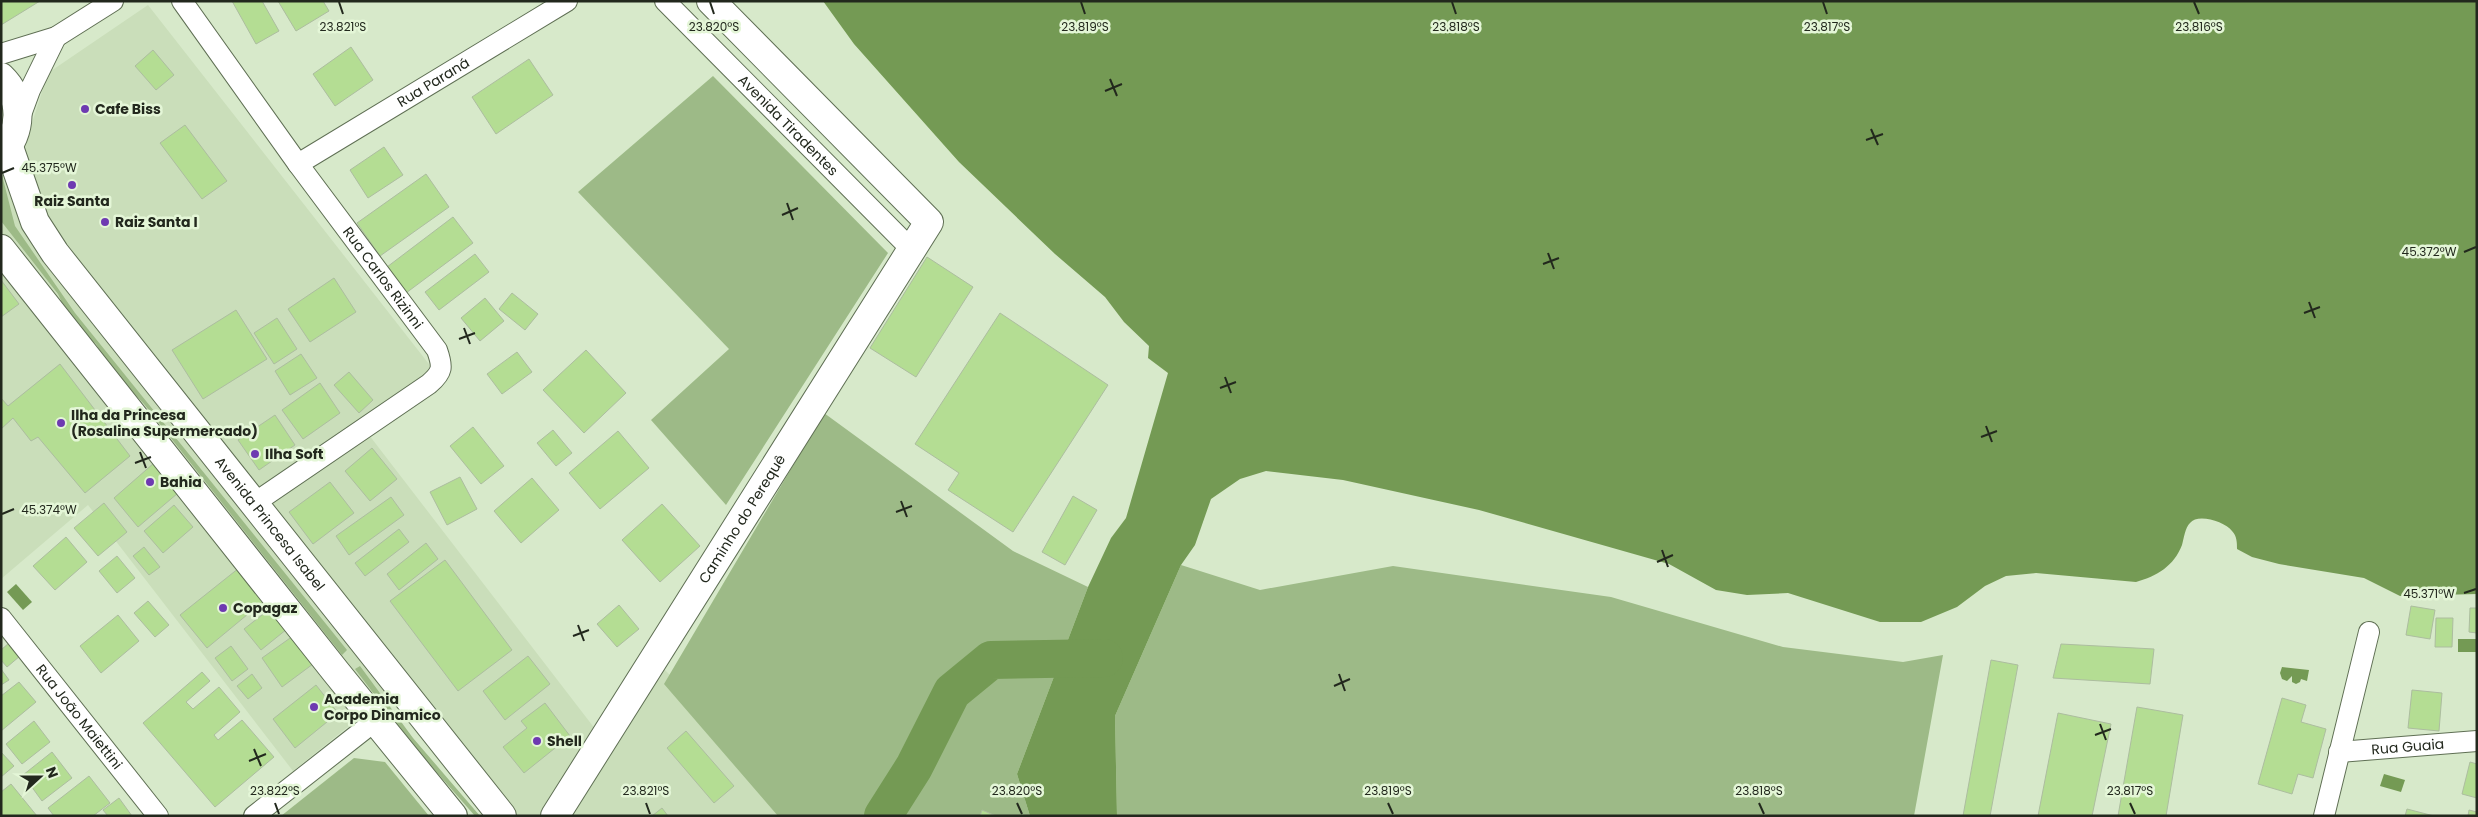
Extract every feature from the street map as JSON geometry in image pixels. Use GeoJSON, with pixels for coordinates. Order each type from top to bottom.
{"type":"FeatureCollection","features":[{"type":"Feature","properties":{"kind":"main road","name":"Caminho do Perequê"},"geometry":{"type":"LineString","coordinates":[[555,816],[929,222],[711,1]]}},
{"type":"Feature","properties":{"kind":"main road","name":"Avenida Princesa Isabel"},"geometry":{"type":"LineString","coordinates":[[1,77],[13,93],[18,109],[9,142],[35,222],[55,253],[502,816]]}},
{"type":"Feature","properties":{"kind":"main road"},"geometry":{"type":"LineString","coordinates":[[1,249],[375,721],[453,816]]}},
{"type":"Feature","properties":{"kind":"street"},"geometry":{"type":"LineString","coordinates":[[1,54],[56,38],[114,1]]}},
{"type":"Feature","properties":{"kind":"street","name":"Rua Carlos Rizinni"},"geometry":{"type":"LineString","coordinates":[[182,1],[298,164],[437,350],[442,364],[439,376],[429,384],[253,504]]}},
{"type":"Feature","properties":{"kind":"street","name":"Rua Paraná"},"geometry":{"type":"LineString","coordinates":[[298,164],[567,1]]}},
{"type":"Feature","properties":{"kind":"street","name":"Avenida Tiradentes"},"geometry":{"type":"LineString","coordinates":[[665,1],[911,249]]}},
{"type":"Feature","properties":{"kind":"street"},"geometry":{"type":"LineString","coordinates":[[9,142],[30,90],[56,38]]}},
{"type":"Feature","properties":{"kind":"street","name":"Rua João Maiettini"},"geometry":{"type":"LineString","coordinates":[[1,618],[158,816]]}},
{"type":"Feature","properties":{"kind":"street"},"geometry":{"type":"LineString","coordinates":[[2324,816],[2369,632]]}},
{"type":"Feature","properties":{"kind":"street"},"geometry":{"type":"LineString","coordinates":[[254,816],[375,721]]}},
{"type":"Feature","properties":{"kind":"street","name":"Rua Guaia"},"geometry":{"type":"LineString","coordinates":[[2339,752],[2477,741]]}},
{"type":"Feature","properties":{"kind":"shaded area"},"geometry":{"type":"Polygon","coordinates":[[[823,1],[2477,1],[2477,594],[2400,596],[2364,578],[2279,564],[2252,557],[2237,549],[2236,537],[2229,528],[2218,522],[2199,519],[2194,520],[2188,525],[2182,545],[2174,559],[2164,569],[2144,580],[2136,582],[2036,573],[2006,576],[1985,586],[1957,607],[1921,622],[1880,622],[1788,593],[1747,595],[1716,590],[1669,564],[1479,510],[1343,480],[1266,471],[1240,479],[1211,499],[1195,545],[1181,565],[1115,716],[1117,816],[1030,816],[1017,774],[1088,587],[1111,538],[1126,518],[1168,373],[1148,358],[1149,346],[1124,322],[1105,297],[1055,254],[959,162],[854,44],[823,1]]]}},
{"type":"Feature","properties":{"kind":"shaded area"},"geometry":{"type":"Polygon","coordinates":[[[148,5],[432,368],[369,435],[609,747],[662,667],[808,816],[490,816],[391,692],[293,771],[88,505],[1,579],[1,167],[22,154],[48,73],[148,5]]]}},
{"type":"Feature","properties":{"kind":"shaded area"},"geometry":{"type":"Polygon","coordinates":[[[713,76],[888,253],[726,505],[651,420],[729,349],[578,192],[713,76]]]}},
{"type":"Feature","properties":{"kind":"shaded area"},"geometry":{"type":"Polygon","coordinates":[[[1,171],[15,226],[75,313],[347,650],[342,655],[144,404],[110,368],[96,344],[73,326],[58,294],[1,221],[1,171]]]}},
{"type":"Feature","properties":{"kind":"shaded area"},"geometry":{"type":"Polygon","coordinates":[[[824,413],[1013,551],[1088,587],[1017,774],[1030,816],[778,816],[664,684],[824,413]]]}},
{"type":"Feature","properties":{"kind":"shaded area"},"geometry":{"type":"Polygon","coordinates":[[[1181,565],[1260,590],[1393,566],[1611,597],[1783,647],[1903,662],[1943,655],[1914,816],[1117,816],[1115,716],[1181,565]]]}},
{"type":"Feature","properties":{"kind":"shaded area"},"geometry":{"type":"Polygon","coordinates":[[[16,584],[32,602],[23,610],[7,592],[16,584]]]}},
{"type":"Feature","properties":{"kind":"shaded area"},"geometry":{"type":"Polygon","coordinates":[[[2458,639],[2477,639],[2477,652],[2458,652],[2458,639]]]}},
{"type":"Feature","properties":{"kind":"shaded area"},"geometry":{"type":"Polygon","coordinates":[[[360,666],[413,738],[480,816],[475,816],[411,743],[355,669],[360,666]]]}},
{"type":"Feature","properties":{"kind":"shaded area"},"geometry":{"type":"Polygon","coordinates":[[[2282,667],[2309,670],[2307,681],[2301,679],[2296,684],[2292,682],[2292,676],[2287,681],[2282,679],[2280,673],[2282,667]]]}},
{"type":"Feature","properties":{"kind":"shaded area"},"geometry":{"type":"Polygon","coordinates":[[[354,758],[385,762],[429,816],[281,816],[354,758]]]}},
{"type":"Feature","properties":{"kind":"shaded area"},"geometry":{"type":"Polygon","coordinates":[[[2384,774],[2405,780],[2401,792],[2380,786],[2384,774]]]}},
{"type":"Feature","properties":{"kind":"building"},"geometry":{"type":"Polygon","coordinates":[[[1,1],[40,1],[1,25],[1,1]]]}},
{"type":"Feature","properties":{"kind":"building"},"geometry":{"type":"Polygon","coordinates":[[[232,1],[262,1],[279,31],[256,44],[232,1]]]}},
{"type":"Feature","properties":{"kind":"building"},"geometry":{"type":"Polygon","coordinates":[[[278,1],[323,1],[329,11],[296,31],[278,1]]]}},
{"type":"Feature","properties":{"kind":"building"},"geometry":{"type":"Polygon","coordinates":[[[351,47],[373,80],[335,106],[313,74],[351,47]]]}},
{"type":"Feature","properties":{"kind":"building"},"geometry":{"type":"Polygon","coordinates":[[[153,50],[174,75],[156,90],[135,66],[153,50]]]}},
{"type":"Feature","properties":{"kind":"building"},"geometry":{"type":"Polygon","coordinates":[[[529,59],[553,95],[496,134],[472,97],[529,59]]]}},
{"type":"Feature","properties":{"kind":"building"},"geometry":{"type":"Polygon","coordinates":[[[185,125],[227,181],[202,199],[160,143],[185,125]]]}},
{"type":"Feature","properties":{"kind":"building"},"geometry":{"type":"Polygon","coordinates":[[[384,147],[403,175],[368,198],[350,170],[384,147]]]}},
{"type":"Feature","properties":{"kind":"building"},"geometry":{"type":"Polygon","coordinates":[[[426,174],[449,207],[380,256],[357,223],[426,174]]]}},
{"type":"Feature","properties":{"kind":"building"},"geometry":{"type":"Polygon","coordinates":[[[453,217],[473,243],[406,293],[387,267],[453,217]]]}},
{"type":"Feature","properties":{"kind":"building"},"geometry":{"type":"Polygon","coordinates":[[[475,254],[489,272],[439,310],[425,292],[475,254]]]}},
{"type":"Feature","properties":{"kind":"building"},"geometry":{"type":"Polygon","coordinates":[[[927,257],[973,287],[916,377],[870,348],[927,257]]]}},
{"type":"Feature","properties":{"kind":"building"},"geometry":{"type":"Polygon","coordinates":[[[334,278],[356,312],[310,342],[288,309],[334,278]]]}},
{"type":"Feature","properties":{"kind":"building"},"geometry":{"type":"Polygon","coordinates":[[[1,280],[19,304],[1,317],[1,280]]]}},
{"type":"Feature","properties":{"kind":"building"},"geometry":{"type":"Polygon","coordinates":[[[512,293],[538,314],[525,330],[499,309],[512,293]]]}},
{"type":"Feature","properties":{"kind":"building"},"geometry":{"type":"Polygon","coordinates":[[[485,298],[504,321],[480,341],[461,318],[485,298]]]}},
{"type":"Feature","properties":{"kind":"building"},"geometry":{"type":"Polygon","coordinates":[[[236,310],[267,359],[203,399],[172,350],[236,310]]]}},
{"type":"Feature","properties":{"kind":"building"},"geometry":{"type":"Polygon","coordinates":[[[1000,313],[1108,385],[1013,532],[948,490],[959,473],[915,444],[1000,313]]]}},
{"type":"Feature","properties":{"kind":"building"},"geometry":{"type":"Polygon","coordinates":[[[277,318],[297,349],[274,364],[254,333],[277,318]]]}},
{"type":"Feature","properties":{"kind":"building"},"geometry":{"type":"Polygon","coordinates":[[[586,350],[626,393],[584,433],[543,390],[586,350]]]}},
{"type":"Feature","properties":{"kind":"building"},"geometry":{"type":"Polygon","coordinates":[[[517,352],[532,372],[502,394],[487,374],[517,352]]]}},
{"type":"Feature","properties":{"kind":"building"},"geometry":{"type":"Polygon","coordinates":[[[301,354],[317,378],[290,395],[275,371],[301,354]]]}},
{"type":"Feature","properties":{"kind":"building","name":"Ilha da Princesa (Rosalina Supermercado)"},"geometry":{"type":"Polygon","coordinates":[[[60,364],[130,456],[85,493],[38,437],[31,441],[13,418],[1,429],[1,398],[8,406],[60,364]]]}},
{"type":"Feature","properties":{"kind":"building"},"geometry":{"type":"Polygon","coordinates":[[[349,372],[373,400],[359,413],[334,385],[349,372]]]}},
{"type":"Feature","properties":{"kind":"building"},"geometry":{"type":"Polygon","coordinates":[[[320,383],[340,413],[303,439],[282,410],[320,383]]]}},
{"type":"Feature","properties":{"kind":"building"},"geometry":{"type":"Polygon","coordinates":[[[275,415],[295,445],[259,470],[238,440],[275,415]]]}},
{"type":"Feature","properties":{"kind":"building"},"geometry":{"type":"Polygon","coordinates":[[[473,427],[504,466],[481,484],[450,446],[473,427]]]}},
{"type":"Feature","properties":{"kind":"building"},"geometry":{"type":"Polygon","coordinates":[[[553,430],[572,453],[556,466],[537,443],[553,430]]]}},
{"type":"Feature","properties":{"kind":"building"},"geometry":{"type":"Polygon","coordinates":[[[618,431],[649,468],[600,509],[569,473],[618,431]]]}},
{"type":"Feature","properties":{"kind":"building"},"geometry":{"type":"Polygon","coordinates":[[[372,448],[397,479],[370,501],[345,471],[372,448]]]}},
{"type":"Feature","properties":{"kind":"building"},"geometry":{"type":"Polygon","coordinates":[[[154,463],[178,493],[138,527],[114,498],[154,463]]]}},
{"type":"Feature","properties":{"kind":"building"},"geometry":{"type":"Polygon","coordinates":[[[460,477],[477,509],[447,525],[430,492],[460,477]]]}},
{"type":"Feature","properties":{"kind":"building"},"geometry":{"type":"Polygon","coordinates":[[[532,478],[559,510],[521,543],[494,511],[532,478]]]}},
{"type":"Feature","properties":{"kind":"building"},"geometry":{"type":"Polygon","coordinates":[[[330,482],[354,513],[313,544],[289,512],[330,482]]]}},
{"type":"Feature","properties":{"kind":"building"},"geometry":{"type":"Polygon","coordinates":[[[1073,496],[1097,510],[1065,565],[1042,552],[1073,496]]]}},
{"type":"Feature","properties":{"kind":"building"},"geometry":{"type":"Polygon","coordinates":[[[391,497],[404,515],[349,555],[336,536],[391,497]]]}},
{"type":"Feature","properties":{"kind":"building"},"geometry":{"type":"Polygon","coordinates":[[[104,503],[127,532],[98,556],[74,528],[104,503]]]}},
{"type":"Feature","properties":{"kind":"building"},"geometry":{"type":"Polygon","coordinates":[[[662,504],[700,546],[660,582],[622,540],[662,504]]]}},
{"type":"Feature","properties":{"kind":"building"},"geometry":{"type":"Polygon","coordinates":[[[174,505],[193,527],[163,553],[144,531],[174,505]]]}},
{"type":"Feature","properties":{"kind":"building"},"geometry":{"type":"Polygon","coordinates":[[[399,529],[409,542],[365,576],[355,563],[399,529]]]}},
{"type":"Feature","properties":{"kind":"building"},"geometry":{"type":"Polygon","coordinates":[[[66,537],[87,562],[55,590],[33,566],[66,537]]]}},
{"type":"Feature","properties":{"kind":"building"},"geometry":{"type":"Polygon","coordinates":[[[426,543],[438,559],[399,590],[387,574],[426,543]]]}},
{"type":"Feature","properties":{"kind":"building"},"geometry":{"type":"Polygon","coordinates":[[[144,547],[160,567],[149,575],[133,556],[144,547]]]}},
{"type":"Feature","properties":{"kind":"building"},"geometry":{"type":"Polygon","coordinates":[[[117,556],[135,578],[117,593],[99,571],[117,556]]]}},
{"type":"Feature","properties":{"kind":"building"},"geometry":{"type":"Polygon","coordinates":[[[445,560],[512,650],[458,691],[390,601],[445,560]]]}},
{"type":"Feature","properties":{"kind":"building","name":"Copagaz"},"geometry":{"type":"Polygon","coordinates":[[[239,568],[265,600],[207,648],[180,615],[239,568]]]}},
{"type":"Feature","properties":{"kind":"building"},"geometry":{"type":"Polygon","coordinates":[[[148,601],[169,625],[155,637],[134,613],[148,601]]]}},
{"type":"Feature","properties":{"kind":"building"},"geometry":{"type":"Polygon","coordinates":[[[619,605],[639,629],[617,647],[597,624],[619,605]]]}},
{"type":"Feature","properties":{"kind":"building"},"geometry":{"type":"Polygon","coordinates":[[[2411,606],[2435,610],[2430,639],[2406,635],[2411,606]]]}},
{"type":"Feature","properties":{"kind":"building"},"geometry":{"type":"Polygon","coordinates":[[[271,608],[287,629],[261,650],[244,629],[271,608]]]}},
{"type":"Feature","properties":{"kind":"building"},"geometry":{"type":"Polygon","coordinates":[[[2470,608],[2477,608],[2477,633],[2469,632],[2470,608]]]}},
{"type":"Feature","properties":{"kind":"building"},"geometry":{"type":"Polygon","coordinates":[[[118,615],[139,641],[101,673],[80,646],[118,615]]]}},
{"type":"Feature","properties":{"kind":"building"},"geometry":{"type":"Polygon","coordinates":[[[2436,618],[2453,618],[2452,647],[2435,647],[2436,618]]]}},
{"type":"Feature","properties":{"kind":"building"},"geometry":{"type":"Polygon","coordinates":[[[293,636],[313,664],[282,687],[262,658],[293,636]]]}},
{"type":"Feature","properties":{"kind":"building"},"geometry":{"type":"Polygon","coordinates":[[[9,643],[20,656],[7,667],[1,660],[1,650],[9,643]]]}},
{"type":"Feature","properties":{"kind":"building"},"geometry":{"type":"Polygon","coordinates":[[[2061,644],[2154,649],[2150,684],[2053,678],[2061,644]]]}},
{"type":"Feature","properties":{"kind":"building"},"geometry":{"type":"Polygon","coordinates":[[[231,646],[248,669],[232,681],[215,658],[231,646]]]}},
{"type":"Feature","properties":{"kind":"building"},"geometry":{"type":"Polygon","coordinates":[[[528,656],[550,684],[505,720],[483,691],[528,656]]]}},
{"type":"Feature","properties":{"kind":"building"},"geometry":{"type":"Polygon","coordinates":[[[1991,660],[2018,665],[1990,816],[1963,816],[1991,660]]]}},
{"type":"Feature","properties":{"kind":"building"},"geometry":{"type":"Polygon","coordinates":[[[1,669],[9,680],[1,685],[1,669]]]}},
{"type":"Feature","properties":{"kind":"building"},"geometry":{"type":"Polygon","coordinates":[[[202,672],[210,681],[186,702],[193,709],[219,687],[240,712],[214,735],[218,740],[242,720],[274,757],[215,807],[143,723],[202,672]]]}},
{"type":"Feature","properties":{"kind":"building"},"geometry":{"type":"Polygon","coordinates":[[[252,674],[262,688],[248,699],[237,686],[252,674]]]}},
{"type":"Feature","properties":{"kind":"building"},"geometry":{"type":"Polygon","coordinates":[[[19,682],[36,702],[1,731],[1,696],[19,682]]]}},
{"type":"Feature","properties":{"kind":"building"},"geometry":{"type":"Polygon","coordinates":[[[316,685],[338,713],[295,748],[273,719],[316,685]]]}},
{"type":"Feature","properties":{"kind":"building"},"geometry":{"type":"Polygon","coordinates":[[[2412,690],[2442,693],[2439,731],[2408,728],[2412,690]]]}},
{"type":"Feature","properties":{"kind":"building"},"geometry":{"type":"Polygon","coordinates":[[[2282,698],[2306,705],[2301,722],[2326,729],[2313,778],[2298,774],[2292,794],[2258,784],[2282,698]]]}},
{"type":"Feature","properties":{"kind":"building","name":"Shell"},"geometry":{"type":"Polygon","coordinates":[[[545,703],[570,736],[524,773],[503,747],[527,728],[521,721],[545,703]]]}},
{"type":"Feature","properties":{"kind":"building"},"geometry":{"type":"Polygon","coordinates":[[[2137,707],[2183,715],[2166,816],[2118,816],[2137,707]]]}},
{"type":"Feature","properties":{"kind":"building"},"geometry":{"type":"Polygon","coordinates":[[[2058,713],[2111,724],[2092,816],[2038,816],[2058,713]]]}},
{"type":"Feature","properties":{"kind":"building"},"geometry":{"type":"Polygon","coordinates":[[[34,721],[50,742],[22,764],[6,744],[34,721]]]}},
{"type":"Feature","properties":{"kind":"building"},"geometry":{"type":"Polygon","coordinates":[[[686,731],[734,786],[714,803],[667,748],[686,731]]]}},
{"type":"Feature","properties":{"kind":"building"},"geometry":{"type":"Polygon","coordinates":[[[1,752],[14,766],[1,777],[1,752]]]}},
{"type":"Feature","properties":{"kind":"building"},"geometry":{"type":"Polygon","coordinates":[[[52,752],[72,778],[42,801],[23,775],[52,752]]]}},
{"type":"Feature","properties":{"kind":"building"},"geometry":{"type":"Polygon","coordinates":[[[2470,762],[2477,764],[2477,798],[2462,794],[2470,762]]]}},
{"type":"Feature","properties":{"kind":"building"},"geometry":{"type":"Polygon","coordinates":[[[89,776],[110,803],[93,816],[54,816],[48,808],[89,776]]]}},
{"type":"Feature","properties":{"kind":"building"},"geometry":{"type":"Polygon","coordinates":[[[11,784],[37,816],[1,816],[1,792],[11,784]]]}},
{"type":"Feature","properties":{"kind":"building"},"geometry":{"type":"Polygon","coordinates":[[[119,798],[132,816],[108,816],[103,810],[119,798]]]}},
{"type":"Feature","properties":{"kind":"building"},"geometry":{"type":"Polygon","coordinates":[[[662,808],[668,816],[652,816],[662,808]]]}},
{"type":"Feature","properties":{"kind":"building"},"geometry":{"type":"Polygon","coordinates":[[[2407,809],[2434,816],[2405,816],[2407,809]]]}},
{"type":"Feature","properties":{"kind":"building"},"geometry":{"type":"Polygon","coordinates":[[[982,810],[996,816],[980,816],[982,810]]]}},
{"type":"Feature","properties":{"kind":"building"},"geometry":{"type":"Polygon","coordinates":[[[2469,810],[2477,812],[2477,816],[2468,816],[2469,810]]]}},
{"type":"Feature","properties":{"kind":"waterway"},"geometry":{"type":"LineString","coordinates":[[883,816],[914,767],[952,692],[991,660],[1104,658]]}},
{"type":"Feature","properties":{"kind":"place","name":"Cafe Biss"},"geometry":{"type":"Point","coordinates":[85,109]}},
{"type":"Feature","properties":{"kind":"place","name":"Raiz Santa"},"geometry":{"type":"Point","coordinates":[72,185]}},
{"type":"Feature","properties":{"kind":"place","name":"Raiz Santa I"},"geometry":{"type":"Point","coordinates":[105,222]}},
{"type":"Feature","properties":{"kind":"place","name":"Ilha da Princesa (Rosalina Supermercado)"},"geometry":{"type":"Point","coordinates":[61,423]}},
{"type":"Feature","properties":{"kind":"place","name":"Ilha Soft"},"geometry":{"type":"Point","coordinates":[255,454]}},
{"type":"Feature","properties":{"kind":"place","name":"Bahia"},"geometry":{"type":"Point","coordinates":[150,482]}},
{"type":"Feature","properties":{"kind":"place","name":"Copagaz"},"geometry":{"type":"Point","coordinates":[223,608]}},
{"type":"Feature","properties":{"kind":"place","name":"Academia Corpo Dinamico"},"geometry":{"type":"Point","coordinates":[314,707]}},
{"type":"Feature","properties":{"kind":"place","name":"Shell"},"geometry":{"type":"Point","coordinates":[537,741]}}]}
